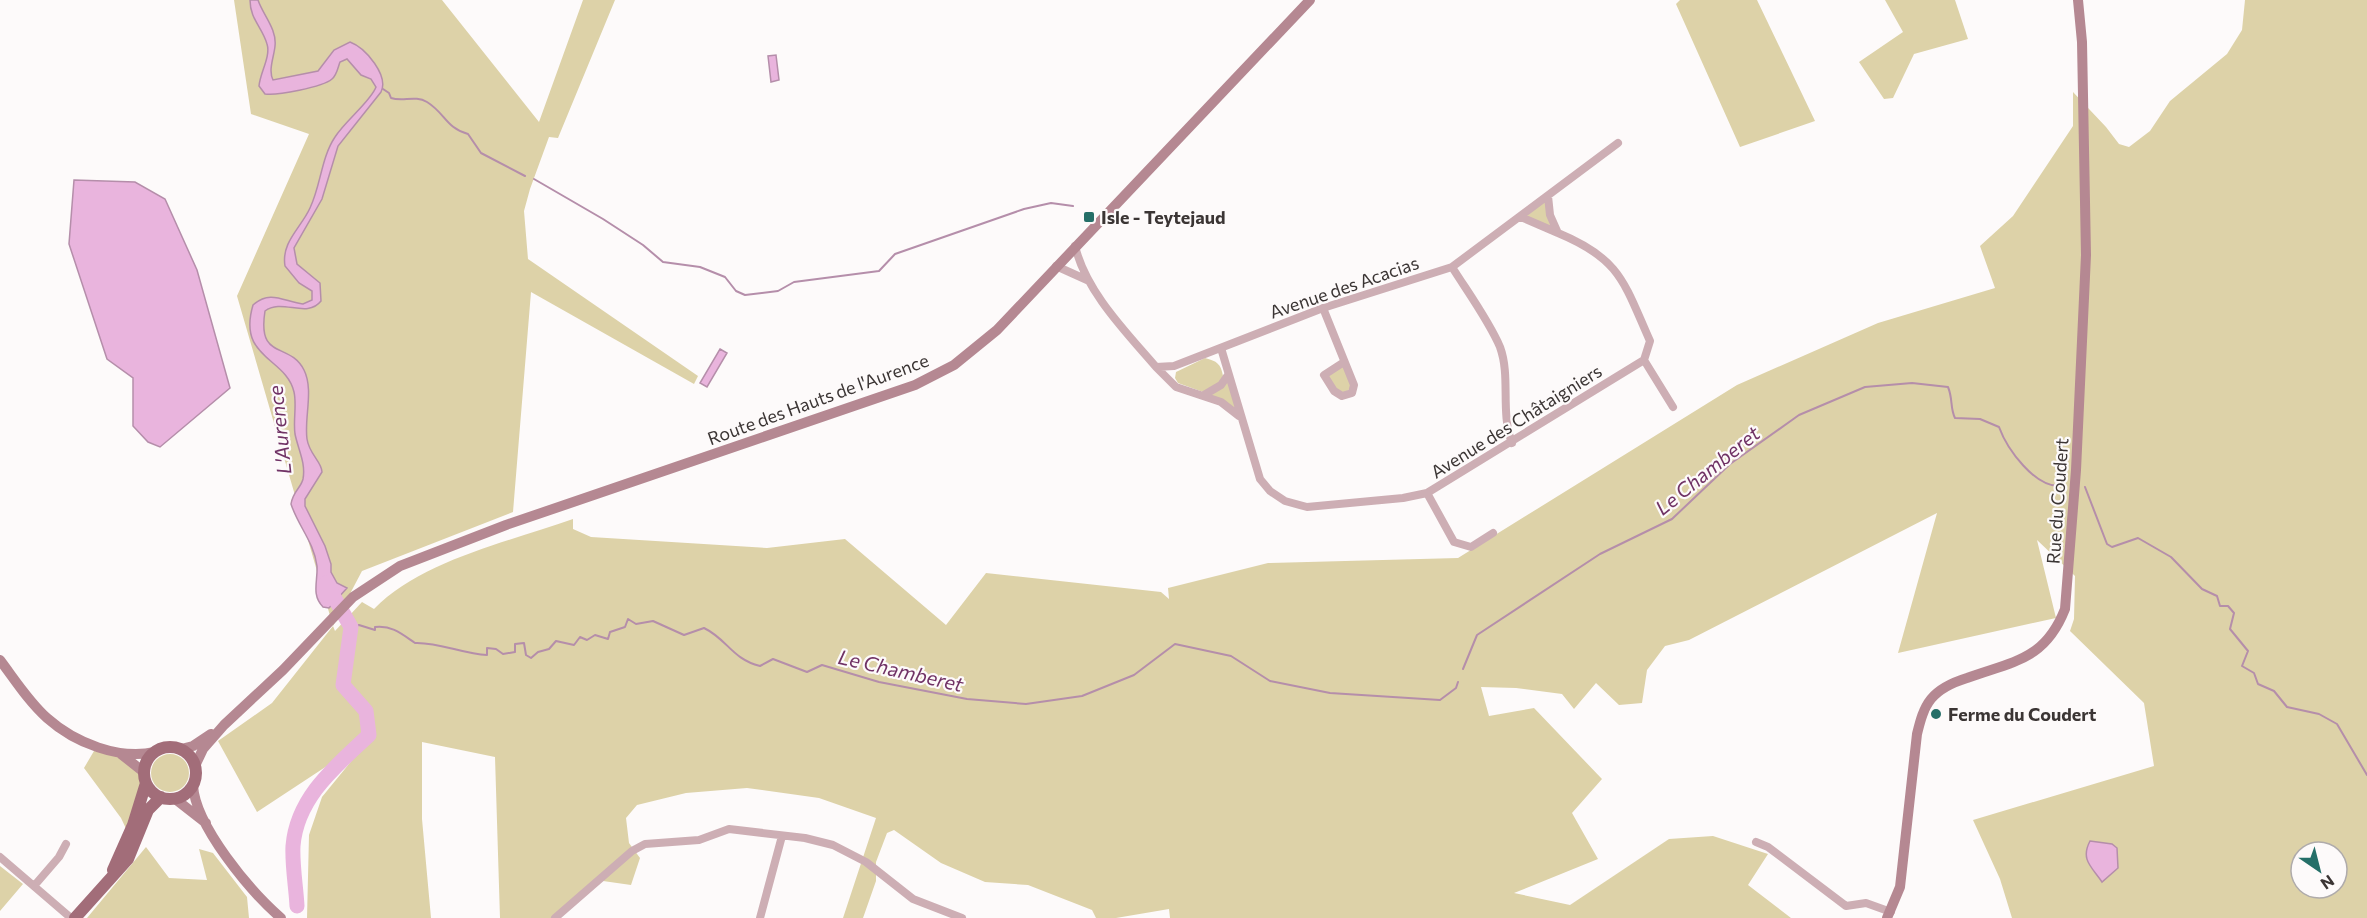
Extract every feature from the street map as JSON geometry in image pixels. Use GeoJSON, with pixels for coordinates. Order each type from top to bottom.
{"type":"FeatureCollection","features":[{"type":"Feature","properties":{"kind":"main road","name":"Route des Hauts de l'Aurence"},"geometry":{"type":"LineString","coordinates":[[224,725],[283,670],[352,597],[377,579],[420,556],[937,375],[969,354],[997,330],[1310,0]]}},
{"type":"Feature","properties":{"kind":"main road","name":"Rue du Coudert"},"geometry":{"type":"LineString","coordinates":[[1889,915],[1900,887],[1917,734],[1930,700],[1955,682],[2029,656],[2042,647],[2058,626],[2065,609],[2076,470],[2086,255],[2082,42],[2078,0]]}},
{"type":"Feature","properties":{"kind":"main road"},"geometry":{"type":"LineString","coordinates":[[0,660],[47,718],[72,735],[120,754],[142,755],[168,747],[181,749],[188,753],[195,766]]}},
{"type":"Feature","properties":{"kind":"main road"},"geometry":{"type":"LineString","coordinates":[[181,749],[193,746],[224,725]]}},
{"type":"Feature","properties":{"kind":"main road"},"geometry":{"type":"LineString","coordinates":[[224,725],[203,749],[195,766],[193,794],[206,823],[244,881],[281,918]]}},
{"type":"Feature","properties":{"kind":"main road"},"geometry":{"type":"LineString","coordinates":[[108,879],[134,825],[149,758],[155,752]]}},
{"type":"Feature","properties":{"kind":"main road"},"geometry":{"type":"LineString","coordinates":[[120,754],[167,797],[206,823]]}},
{"type":"Feature","properties":{"kind":"main road"},"geometry":{"type":"LineString","coordinates":[[73,918],[128,859],[148,810],[167,797],[185,794],[193,785]]}},
{"type":"Feature","properties":{"kind":"street","name":"Avenue des Acacias"},"geometry":{"type":"LineString","coordinates":[[1156,367],[1174,366],[1323,308],[1452,267],[1618,143]]}},
{"type":"Feature","properties":{"kind":"street"},"geometry":{"type":"LineString","coordinates":[[1548,196],[1550,215],[1558,233]]}},
{"type":"Feature","properties":{"kind":"street"},"geometry":{"type":"LineString","coordinates":[[1521,217],[1583,244],[1617,270],[1650,341],[1644,360],[1673,407]]}},
{"type":"Feature","properties":{"kind":"street"},"geometry":{"type":"LineString","coordinates":[[1075,246],[1087,280],[1156,367],[1176,387],[1221,402],[1240,417]]}},
{"type":"Feature","properties":{"kind":"street"},"geometry":{"type":"LineString","coordinates":[[1056,266],[1087,280]]}},
{"type":"Feature","properties":{"kind":"street"},"geometry":{"type":"LineString","coordinates":[[1452,267],[1500,347],[1504,375],[1506,427],[1512,443]]}},
{"type":"Feature","properties":{"kind":"street"},"geometry":{"type":"LineString","coordinates":[[1323,308],[1354,385],[1352,393],[1342,396],[1334,391],[1324,375],[1344,362]]}},
{"type":"Feature","properties":{"kind":"street","name":"Avenue des Châtaigniers"},"geometry":{"type":"LineString","coordinates":[[1221,348],[1260,479],[1270,491],[1285,501],[1307,507],[1403,498],[1427,493],[1644,360]]}},
{"type":"Feature","properties":{"kind":"street"},"geometry":{"type":"LineString","coordinates":[[1204,395],[1221,386],[1228,375]]}},
{"type":"Feature","properties":{"kind":"street"},"geometry":{"type":"LineString","coordinates":[[1427,493],[1454,542],[1471,547],[1493,533]]}},
{"type":"Feature","properties":{"kind":"street"},"geometry":{"type":"LineString","coordinates":[[555,918],[614,865],[645,844],[699,840],[729,829],[833,845],[866,862],[913,899],[962,918]]}},
{"type":"Feature","properties":{"kind":"street"},"geometry":{"type":"LineString","coordinates":[[760,918],[782,836]]}},
{"type":"Feature","properties":{"kind":"street"},"geometry":{"type":"LineString","coordinates":[[1756,842],[1768,847],[1846,906],[1866,903],[1889,915]]}},
{"type":"Feature","properties":{"kind":"street"},"geometry":{"type":"LineString","coordinates":[[34,886],[59,857],[66,844]]}},
{"type":"Feature","properties":{"kind":"street"},"geometry":{"type":"LineString","coordinates":[[0,857],[73,918]]}},
{"type":"Feature","properties":{"kind":"shaded area"},"geometry":{"type":"Polygon","coordinates":[[[234,0],[442,0],[539,122],[583,0],[615,0],[558,138],[549,137],[530,189],[524,211],[528,259],[698,376],[694,384],[531,292],[513,512],[362,571],[333,626],[237,296],[309,134],[251,114],[234,0]]]}},
{"type":"Feature","properties":{"kind":"shaded area"},"geometry":{"type":"Polygon","coordinates":[[[250,0],[258,0],[274,34],[275,46],[271,72],[273,80],[318,71],[334,50],[350,42],[369,56],[382,78],[381,92],[338,146],[322,199],[294,248],[297,264],[320,283],[321,301],[309,308],[279,306],[265,311],[264,327],[270,344],[298,361],[307,378],[309,395],[307,439],[322,472],[305,499],[305,506],[325,546],[331,572],[337,583],[347,588],[329,608],[323,607],[317,598],[315,557],[291,504],[304,473],[295,434],[294,392],[282,371],[257,347],[250,323],[253,305],[259,300],[272,297],[303,304],[312,300],[312,291],[299,283],[285,266],[286,250],[310,208],[330,145],[376,87],[371,79],[361,75],[347,59],[340,62],[335,75],[327,82],[279,94],[265,94],[259,86],[268,49],[254,18],[250,0]]]}},
{"type":"Feature","properties":{"kind":"shaded area"},"geometry":{"type":"Polygon","coordinates":[[[1680,0],[1757,0],[1815,121],[1740,147],[1676,4],[1680,0]]]}},
{"type":"Feature","properties":{"kind":"shaded area"},"geometry":{"type":"Polygon","coordinates":[[[1885,0],[1955,0],[1968,39],[1914,54],[1893,98],[1884,99],[1859,62],[1903,32],[1885,0]]]}},
{"type":"Feature","properties":{"kind":"shaded area"},"geometry":{"type":"Polygon","coordinates":[[[2245,0],[2367,0],[2367,918],[2012,918],[2000,879],[1973,820],[2154,766],[2144,703],[2070,631],[2074,619],[2075,576],[2037,540],[2056,618],[1898,653],[1937,513],[1689,640],[1665,646],[1647,670],[1642,703],[1619,705],[1596,683],[1574,709],[1562,694],[1516,688],[1481,687],[1489,716],[1534,708],[1602,779],[1572,813],[1598,859],[1514,893],[1570,905],[1669,839],[1713,836],[1768,854],[1748,885],[1791,918],[1170,918],[1169,909],[1116,918],[1096,918],[1092,910],[1028,885],[985,882],[941,863],[894,830],[887,833],[876,862],[876,881],[863,918],[843,918],[876,818],[819,798],[747,788],[686,793],[637,805],[626,818],[629,843],[640,858],[631,885],[596,880],[555,918],[500,918],[495,757],[422,742],[422,819],[431,918],[307,918],[309,835],[322,797],[371,737],[257,812],[218,741],[272,703],[333,626],[335,631],[362,602],[374,609],[394,592],[441,565],[467,554],[573,519],[573,529],[591,537],[767,548],[845,539],[946,625],[986,573],[1161,592],[1169,599],[1168,588],[1268,563],[1458,558],[1737,385],[1878,323],[1995,288],[1980,246],[2013,216],[2073,126],[2073,92],[2119,144],[2129,147],[2150,131],[2170,101],[2227,54],[2242,30],[2245,0]]]}},
{"type":"Feature","properties":{"kind":"shaded area"},"geometry":{"type":"Polygon","coordinates":[[[776,55],[779,80],[771,82],[768,56],[776,55]]]}},
{"type":"Feature","properties":{"kind":"shaded area"},"geometry":{"type":"Polygon","coordinates":[[[74,180],[135,182],[165,199],[197,270],[230,388],[160,447],[148,442],[133,426],[133,378],[107,359],[69,244],[74,180]]]}},
{"type":"Feature","properties":{"kind":"shaded area"},"geometry":{"type":"Polygon","coordinates":[[[1548,196],[1558,233],[1521,217],[1548,196]]]}},
{"type":"Feature","properties":{"kind":"shaded area"},"geometry":{"type":"Polygon","coordinates":[[[720,349],[727,353],[707,387],[700,383],[720,349]]]}},
{"type":"Feature","properties":{"kind":"shaded area"},"geometry":{"type":"Polygon","coordinates":[[[1205,358],[1220,366],[1223,376],[1220,382],[1203,392],[1178,383],[1175,378],[1176,372],[1205,358]]]}},
{"type":"Feature","properties":{"kind":"shaded area"},"geometry":{"type":"Polygon","coordinates":[[[1344,362],[1354,385],[1342,396],[1324,375],[1344,362]]]}},
{"type":"Feature","properties":{"kind":"shaded area"},"geometry":{"type":"Polygon","coordinates":[[[1228,375],[1240,417],[1204,395],[1228,375]]]}},
{"type":"Feature","properties":{"kind":"shaded area"},"geometry":{"type":"Polygon","coordinates":[[[94,751],[120,754],[145,779],[129,835],[121,818],[84,768],[94,751]]]}},
{"type":"Feature","properties":{"kind":"shaded area"},"geometry":{"type":"Polygon","coordinates":[[[170,754],[184,759],[189,773],[184,787],[170,792],[156,787],[151,773],[156,759],[170,754]]]}},
{"type":"Feature","properties":{"kind":"shaded area"},"geometry":{"type":"Polygon","coordinates":[[[2090,841],[2112,844],[2117,848],[2118,868],[2102,882],[2088,863],[2086,853],[2090,841]]]}},
{"type":"Feature","properties":{"kind":"shaded area"},"geometry":{"type":"Polygon","coordinates":[[[146,847],[169,878],[207,880],[199,849],[213,853],[247,897],[249,918],[87,918],[146,847]]]}},
{"type":"Feature","properties":{"kind":"shaded area"},"geometry":{"type":"Polygon","coordinates":[[[0,866],[23,884],[0,911],[0,866]]]}},
{"type":"Feature","properties":{"kind":"waterway"},"geometry":{"type":"LineString","coordinates":[[383,89],[389,93],[391,98],[418,99],[427,102],[455,128],[468,134],[481,153],[525,176]]}},
{"type":"Feature","properties":{"kind":"waterway"},"geometry":{"type":"LineString","coordinates":[[534,179],[603,219],[643,245],[663,262],[700,267],[725,277],[736,291],[745,295],[778,291],[794,282],[879,271],[895,254],[1024,209],[1051,203],[1073,206]]}},
{"type":"Feature","properties":{"kind":"waterway","name":"Le Chamberet"},"geometry":{"type":"LineString","coordinates":[[1463,669],[1477,635],[1600,554],[1672,519],[1730,464],[1799,415],[1865,387],[1912,383],[1948,387],[1955,418],[1980,419],[1999,427],[2008,446],[2023,466],[2041,481],[2061,486]]}},
{"type":"Feature","properties":{"kind":"waterway","name":"Le Chamberet"},"geometry":{"type":"LineString","coordinates":[[2085,487],[2107,544],[2112,547],[2138,538],[2171,557],[2202,589],[2217,596],[2220,606],[2228,606],[2234,613],[2230,629],[2248,651],[2242,666],[2254,673],[2258,684],[2274,691],[2287,707],[2319,714],[2337,724],[2367,775]]}},
{"type":"Feature","properties":{"kind":"waterway","name":"L'Aurence"},"geometry":{"type":"LineString","coordinates":[[297,906],[293,846],[302,812],[320,784],[369,735],[366,711],[343,685],[351,627],[326,583]]}},
{"type":"Feature","properties":{"kind":"waterway","name":"Le Chamberet"},"geometry":{"type":"LineString","coordinates":[[351,627],[359,625],[375,630],[375,627],[387,627],[415,643],[433,644],[487,655],[487,648],[496,649],[503,654],[515,652],[515,644],[524,643],[526,655],[531,658],[538,652],[549,649],[556,641],[574,645],[580,637],[587,640],[595,635],[608,639],[610,632],[625,627],[628,619],[636,624],[653,621],[684,635],[704,628],[743,659],[760,666],[773,659],[807,672],[822,665],[879,682],[967,699],[1026,704],[1082,696],[1134,675],[1175,644],[1231,656],[1270,681],[1330,693],[1440,700],[1456,688],[1458,682]]}},
{"type":"Feature","properties":{"kind":"place","name":"Isle - Teytejaud"},"geometry":{"type":"Point","coordinates":[1089,217]}},
{"type":"Feature","properties":{"kind":"place","name":"Ferme du Coudert"},"geometry":{"type":"Point","coordinates":[1936,714]}}]}
